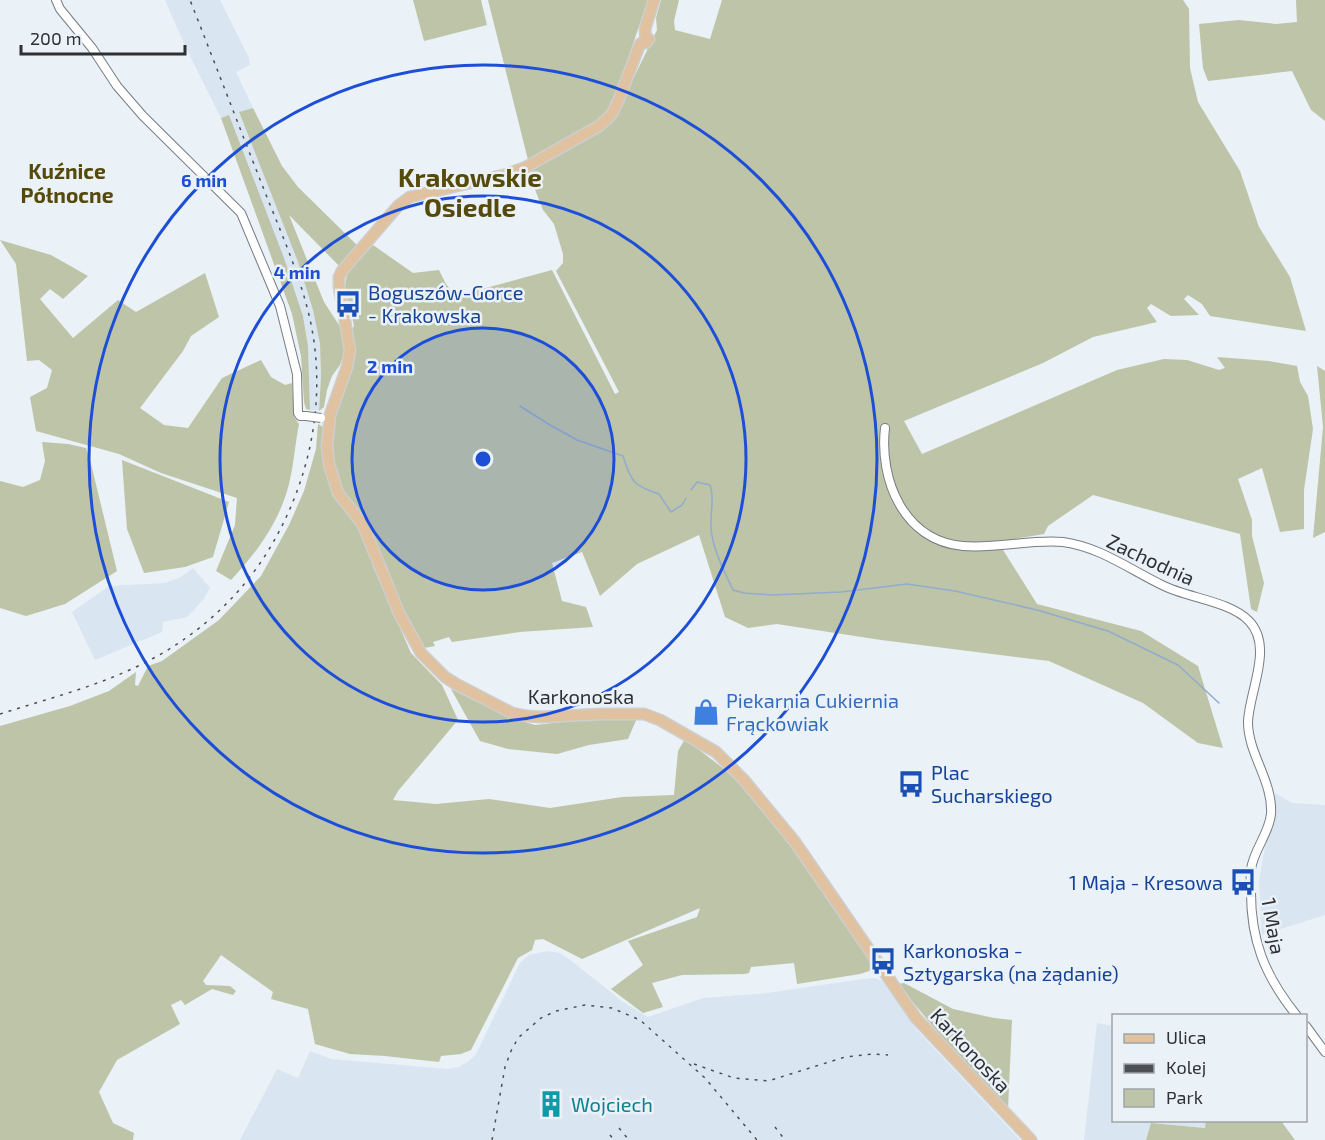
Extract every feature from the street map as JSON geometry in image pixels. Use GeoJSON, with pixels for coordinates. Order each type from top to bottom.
{"type":"FeatureCollection","features":[{"type":"Feature","properties":{"kind":"main road","name":"Karkonoska"},"geometry":{"type":"LineString","coordinates":[[654,0],[646,24],[647,42],[636,54],[612,114],[599,126],[526,167],[504,176],[410,197],[398,206],[342,271],[339,277],[339,287],[350,358],[326,420],[329,464],[338,493],[363,525],[399,613],[414,642],[431,664],[456,684],[512,712],[527,716],[644,714],[660,720],[716,752],[744,780],[795,842],[916,1018],[1030,1140]]}},
{"type":"Feature","properties":{"kind":"street"},"geometry":{"type":"LineString","coordinates":[[56,0],[60,9],[92,48],[124,94],[241,213],[280,306],[297,374],[298,413],[300,416],[326,420]]}},
{"type":"Feature","properties":{"kind":"street","name":"Zachodnia"},"geometry":{"type":"LineString","coordinates":[[885,428],[884,459],[888,480],[902,509],[917,525],[938,538],[961,546],[1062,542],[1086,547],[1103,553],[1162,586],[1235,611],[1249,621],[1254,628],[1260,647],[1250,706],[1249,736],[1264,777],[1271,813],[1269,825],[1251,869]]}},
{"type":"Feature","properties":{"kind":"street","name":"1 Maja"},"geometry":{"type":"LineString","coordinates":[[1251,869],[1252,920],[1259,952],[1276,988],[1296,1014]]}},
{"type":"Feature","properties":{"kind":"street"},"geometry":{"type":"LineString","coordinates":[[1307,1029],[1325,1052]]}},
{"type":"Feature","properties":{"kind":"shaded area"},"geometry":{"type":"Polygon","coordinates":[[[165,0],[220,0],[249,58],[250,65],[236,72],[253,108],[239,113],[298,262],[313,310],[320,344],[319,411],[310,410],[308,346],[295,289],[229,116],[221,118],[165,0]]]}},
{"type":"Feature","properties":{"kind":"shaded area"},"geometry":{"type":"Polygon","coordinates":[[[193,568],[210,588],[203,600],[187,617],[163,622],[162,632],[95,660],[72,612],[109,586],[165,583],[181,577],[193,568]]]}},
{"type":"Feature","properties":{"kind":"shaded area"},"geometry":{"type":"Polygon","coordinates":[[[1275,793],[1292,803],[1325,805],[1325,915],[1262,935],[1259,880],[1275,793]]]}},
{"type":"Feature","properties":{"kind":"shaded area"},"geometry":{"type":"Polygon","coordinates":[[[547,951],[560,953],[622,1001],[648,1017],[703,998],[767,993],[863,979],[874,978],[883,981],[917,1030],[1020,1140],[240,1140],[277,1069],[298,1078],[310,1051],[331,1059],[448,1069],[459,1067],[469,1061],[476,1054],[520,963],[529,955],[547,951]]]}},
{"type":"Feature","properties":{"kind":"shaded area"},"geometry":{"type":"Polygon","coordinates":[[[1097,1023],[1112,1026],[1112,1122],[1206,1122],[1206,1128],[1151,1123],[1146,1140],[1084,1140],[1097,1023]]]}},
{"type":"Feature","properties":{"kind":"green space"},"geometry":{"type":"Polygon","coordinates":[[[413,0],[481,0],[487,25],[424,41],[413,0]]]}},
{"type":"Feature","properties":{"kind":"green space"},"geometry":{"type":"Polygon","coordinates":[[[488,0],[648,0],[610,111],[597,123],[532,160],[527,156],[488,0]]]}},
{"type":"Feature","properties":{"kind":"green space"},"geometry":{"type":"Polygon","coordinates":[[[661,0],[679,0],[674,21],[675,30],[710,39],[722,0],[1183,0],[1189,9],[1190,68],[1198,102],[1240,171],[1259,227],[1290,277],[1306,331],[1210,316],[1202,304],[1188,295],[1184,299],[1199,315],[1171,316],[1151,304],[1147,308],[1157,322],[1093,337],[1043,363],[904,421],[922,454],[1117,370],[1164,359],[1187,360],[1219,370],[1225,368],[1217,357],[1269,361],[1297,366],[1300,382],[1308,396],[1313,429],[1304,490],[1304,529],[1280,532],[1262,468],[1238,479],[1252,520],[1252,536],[1264,583],[1257,612],[1251,609],[1240,534],[1093,495],[1048,526],[1044,534],[998,542],[1037,604],[1141,631],[1198,666],[1223,748],[1198,743],[1143,703],[1049,661],[881,640],[777,624],[748,628],[725,617],[699,535],[637,564],[600,596],[582,552],[552,563],[562,601],[586,607],[593,627],[520,632],[452,642],[449,637],[433,642],[435,646],[424,648],[419,644],[341,491],[333,463],[332,425],[354,326],[345,286],[347,274],[289,215],[324,302],[341,328],[344,340],[344,354],[332,376],[324,407],[319,411],[320,344],[313,310],[298,262],[239,112],[253,108],[282,166],[298,187],[365,253],[373,245],[413,273],[439,270],[446,284],[456,296],[552,270],[615,394],[619,392],[556,271],[563,263],[563,254],[554,224],[543,210],[531,179],[530,170],[602,131],[615,116],[657,30],[656,18],[661,0]]]}},
{"type":"Feature","properties":{"kind":"green space"},"geometry":{"type":"Polygon","coordinates":[[[1296,0],[1325,0],[1325,121],[1311,110],[1292,71],[1208,81],[1203,68],[1199,24],[1239,20],[1276,24],[1297,22],[1296,0]]]}},
{"type":"Feature","properties":{"kind":"green space"},"geometry":{"type":"Polygon","coordinates":[[[229,115],[284,258],[303,316],[308,346],[310,410],[306,409],[304,402],[301,356],[292,314],[221,118],[229,115]]]}},
{"type":"Feature","properties":{"kind":"green space"},"geometry":{"type":"Polygon","coordinates":[[[0,240],[51,255],[88,276],[63,299],[50,289],[40,299],[73,338],[118,300],[136,312],[205,273],[219,317],[191,336],[183,351],[140,408],[164,425],[188,428],[222,378],[261,360],[271,377],[285,385],[292,383],[294,417],[299,424],[291,476],[285,498],[266,536],[231,580],[216,571],[235,525],[237,498],[161,473],[119,454],[36,431],[30,397],[47,388],[52,370],[39,360],[27,361],[16,264],[0,240]]]}},
{"type":"Feature","properties":{"kind":"green space"},"geometry":{"type":"Polygon","coordinates":[[[1317,366],[1325,371],[1325,532],[1313,538],[1323,427],[1317,366]]]}},
{"type":"Feature","properties":{"kind":"green space"},"geometry":{"type":"Polygon","coordinates":[[[318,424],[323,427],[323,457],[329,484],[342,507],[363,535],[374,569],[411,653],[442,685],[458,720],[393,800],[436,804],[489,799],[550,808],[622,797],[674,795],[678,751],[685,739],[741,782],[775,821],[878,968],[860,974],[797,984],[794,963],[751,967],[749,973],[745,974],[682,975],[652,983],[663,1007],[643,1013],[611,989],[643,965],[628,941],[697,917],[700,908],[582,959],[543,939],[535,940],[532,950],[518,958],[471,1050],[461,1054],[441,1056],[439,1062],[350,1054],[315,1044],[308,1009],[271,999],[273,992],[221,955],[203,981],[206,985],[230,986],[236,991],[233,995],[212,989],[185,1005],[181,1000],[171,1005],[180,1024],[117,1060],[99,1092],[113,1123],[134,1133],[133,1140],[0,1140],[0,726],[70,706],[109,691],[136,672],[135,685],[138,686],[148,666],[162,661],[219,620],[261,576],[289,525],[304,491],[316,449],[318,424]]]}},
{"type":"Feature","properties":{"kind":"green space"},"geometry":{"type":"Polygon","coordinates":[[[42,442],[86,448],[117,571],[65,604],[26,616],[0,608],[0,481],[23,487],[40,480],[45,461],[42,442]]]}},
{"type":"Feature","properties":{"kind":"green space"},"geometry":{"type":"Polygon","coordinates":[[[122,460],[229,502],[213,557],[185,567],[144,573],[127,529],[122,460]]]}},
{"type":"Feature","properties":{"kind":"green space"},"geometry":{"type":"Polygon","coordinates":[[[451,689],[508,717],[535,725],[590,719],[637,718],[628,739],[589,745],[557,754],[508,749],[480,741],[451,689]]]}},
{"type":"Feature","properties":{"kind":"green space"},"geometry":{"type":"Polygon","coordinates":[[[904,983],[953,1009],[1012,1020],[1008,1109],[945,1041],[898,984],[904,983]]]}},
{"type":"Feature","properties":{"kind":"green space"},"geometry":{"type":"Polygon","coordinates":[[[1206,1122],[1282,1122],[1295,1140],[1146,1140],[1151,1123],[1205,1128],[1206,1122]]]}},
{"type":"Feature","properties":{"kind":"waterway"},"geometry":{"type":"LineString","coordinates":[[520,406],[577,440],[623,456],[628,472],[635,482],[659,494],[671,512],[682,505],[686,498]]}},
{"type":"Feature","properties":{"kind":"waterway"},"geometry":{"type":"LineString","coordinates":[[691,490],[697,482],[710,485],[711,527],[714,543],[733,590],[772,595],[841,592],[907,584],[955,591],[1037,610],[1108,631],[1178,665],[1219,703]]}},
{"type":"Feature","properties":{"kind":"railway"},"geometry":{"type":"LineString","coordinates":[[0,714],[114,677],[169,649],[205,623],[237,593],[264,558],[288,513],[307,458],[313,430],[317,372],[309,315],[287,248],[190,0]]}},
{"type":"Feature","properties":{"kind":"railway"},"geometry":{"type":"LineString","coordinates":[[492,1140],[505,1067],[518,1038],[541,1018],[556,1011],[585,1005],[612,1008],[640,1020],[705,1078],[757,1140]]}},
{"type":"Feature","properties":{"kind":"railway"},"geometry":{"type":"LineString","coordinates":[[694,1064],[734,1078],[768,1081],[845,1057],[888,1055]]}},
{"type":"Feature","properties":{"kind":"railway"},"geometry":{"type":"LineString","coordinates":[[775,1127],[785,1140]]}},
{"type":"Feature","properties":{"kind":"railway"},"geometry":{"type":"LineString","coordinates":[[619,1128],[629,1140]]}},
{"type":"Feature","properties":{"kind":"railway"},"geometry":{"type":"LineString","coordinates":[[610,1135],[614,1140]]}},
{"type":"Feature","properties":{"kind":"place","name":"Boguszów-Gorce - Krakowska"},"geometry":{"type":"Point","coordinates":[348,304]}},
{"type":"Feature","properties":{"kind":"place","name":"Piekarnia Cukiernia Frąckowiak"},"geometry":{"type":"Point","coordinates":[706,712]}},
{"type":"Feature","properties":{"kind":"place","name":"Plac Sucharskiego"},"geometry":{"type":"Point","coordinates":[911,784]}},
{"type":"Feature","properties":{"kind":"place","name":"1 Maja - Kresowa"},"geometry":{"type":"Point","coordinates":[1243,882]}},
{"type":"Feature","properties":{"kind":"place","name":"Karkonoska - Sztygarska (na żądanie)"},"geometry":{"type":"Point","coordinates":[883,961]}},
{"type":"Feature","properties":{"kind":"place","name":"Wojciech"},"geometry":{"type":"Point","coordinates":[551,1104]}},
{"type":"Feature","properties":{"kind":"district","name":"Kuźnice Północne"},"geometry":{"type":"Point","coordinates":[67,182]}},
{"type":"Feature","properties":{"kind":"district","name":"Krakowskie Osiedle"},"geometry":{"type":"Point","coordinates":[470,191]}}]}
